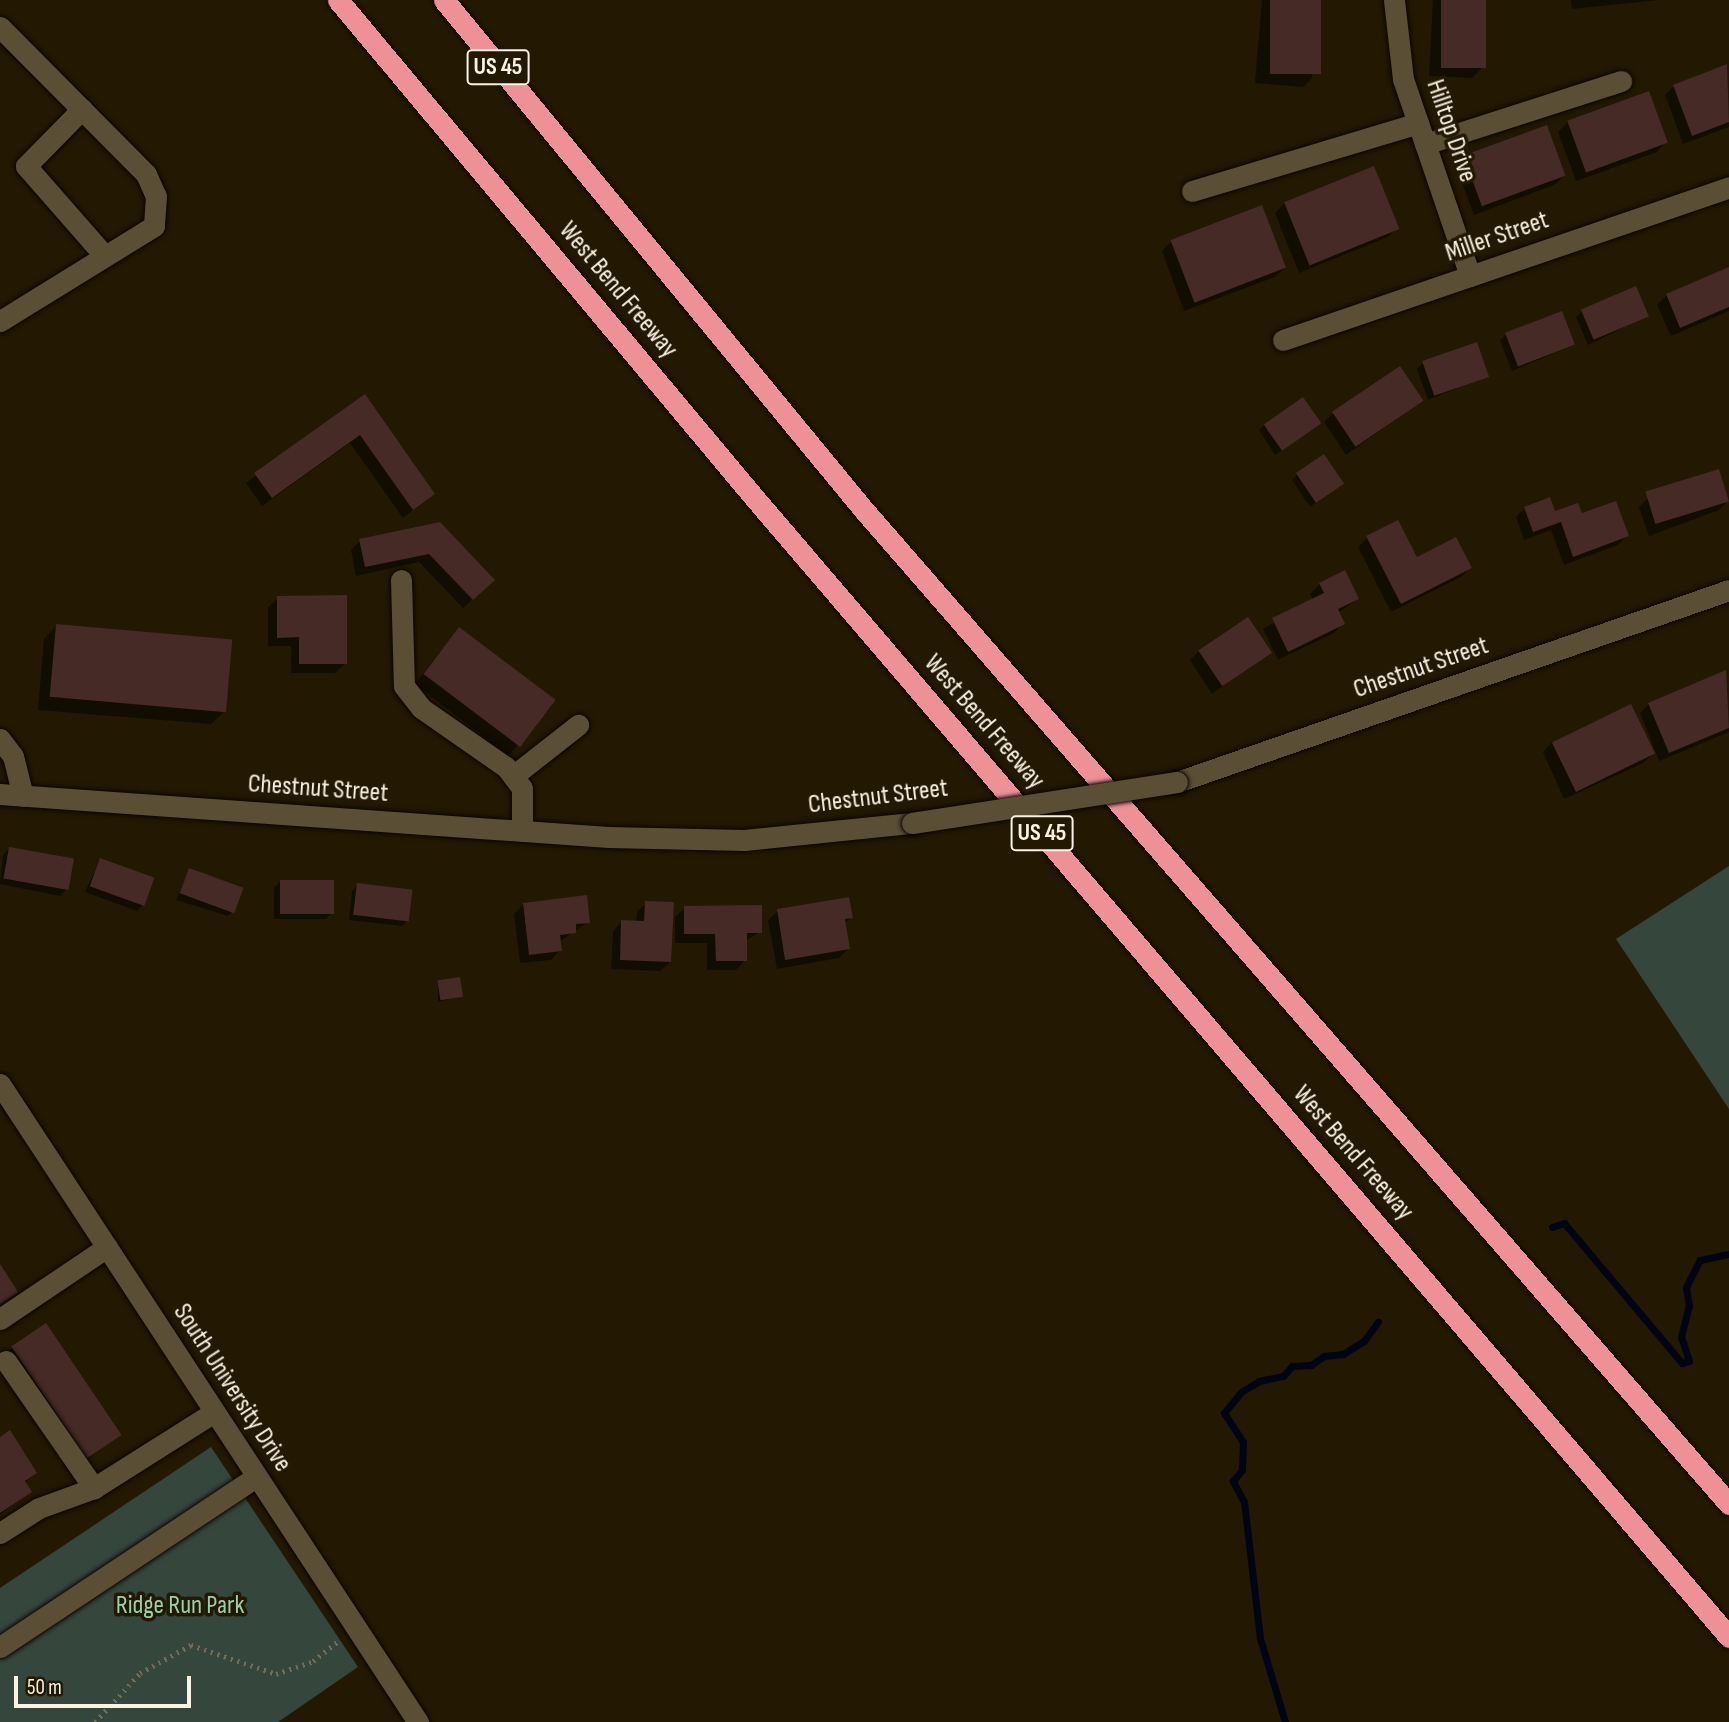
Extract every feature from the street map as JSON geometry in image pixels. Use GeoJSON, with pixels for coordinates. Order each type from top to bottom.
{"type":"FeatureCollection","features":[{"type":"Feature","properties":{"kind":"highway"},"geometry":{"type":"LineString","coordinates":[[332,0],[359,24]]}},
{"type":"Feature","properties":{"kind":"highway","name":"West Bend Freeway"},"geometry":{"type":"LineString","coordinates":[[338,0],[743,484],[1729,1637]]}},
{"type":"Feature","properties":{"kind":"highway","name":"West Bend Freeway"},"geometry":{"type":"LineString","coordinates":[[444,0],[863,509],[1729,1504]]}},
{"type":"Feature","properties":{"kind":"street","name":"Hilltop Drive"},"geometry":{"type":"LineString","coordinates":[[1394,0],[1403,79],[1470,276]]}},
{"type":"Feature","properties":{"kind":"street"},"geometry":{"type":"LineString","coordinates":[[0,27],[146,174],[156,196],[154,226],[0,321]]}},
{"type":"Feature","properties":{"kind":"street"},"geometry":{"type":"LineString","coordinates":[[1425,144],[1621,81]]}},
{"type":"Feature","properties":{"kind":"street"},"geometry":{"type":"LineString","coordinates":[[82,109],[26,166],[104,255]]}},
{"type":"Feature","properties":{"kind":"street"},"geometry":{"type":"LineString","coordinates":[[1192,191],[1306,153],[1418,123]]}},
{"type":"Feature","properties":{"kind":"street","name":"Miller Street"},"geometry":{"type":"LineString","coordinates":[[1283,340],[1729,187]]}},
{"type":"Feature","properties":{"kind":"street"},"geometry":{"type":"LineString","coordinates":[[401,580],[404,686],[421,708],[513,776],[522,788],[523,831]]}},
{"type":"Feature","properties":{"kind":"street","name":"Chestnut Street"},"geometry":{"type":"LineString","coordinates":[[0,794],[523,831],[744,840],[912,823],[1177,782],[1729,590]]}},
{"type":"Feature","properties":{"kind":"street"},"geometry":{"type":"LineString","coordinates":[[513,776],[578,725]]}},
{"type":"Feature","properties":{"kind":"street"},"geometry":{"type":"LineString","coordinates":[[0,739],[13,756],[23,796]]}},
{"type":"Feature","properties":{"kind":"street","name":"South University Drive"},"geometry":{"type":"LineString","coordinates":[[0,1084],[354,1630],[418,1722]]}},
{"type":"Feature","properties":{"kind":"street"},"geometry":{"type":"LineString","coordinates":[[0,1319],[107,1247]]}},
{"type":"Feature","properties":{"kind":"street"},"geometry":{"type":"LineString","coordinates":[[6,1362],[93,1489]]}},
{"type":"Feature","properties":{"kind":"street"},"geometry":{"type":"LineString","coordinates":[[0,1533],[39,1508],[93,1489],[214,1412]]}},
{"type":"Feature","properties":{"kind":"street"},"geometry":{"type":"LineString","coordinates":[[0,1647],[256,1477]]}},
{"type":"Feature","properties":{"kind":"path"},"geometry":{"type":"LineString","coordinates":[[95,1722],[140,1673],[191,1645],[276,1674],[313,1661],[354,1630]]}},
{"type":"Feature","properties":{"kind":"green space"},"geometry":{"type":"Polygon","coordinates":[[[1729,866],[1729,1109],[1616,939],[1729,866]]]}},
{"type":"Feature","properties":{"kind":"green space","name":"Ridge Run Park"},"geometry":{"type":"Polygon","coordinates":[[[211,1447],[358,1667],[278,1722],[0,1722],[0,1588],[211,1447]]]}},
{"type":"Feature","properties":{"kind":"building"},"geometry":{"type":"Polygon","coordinates":[[[1270,0],[1321,0],[1321,74],[1270,74],[1270,0]]]}},
{"type":"Feature","properties":{"kind":"building"},"geometry":{"type":"Polygon","coordinates":[[[1441,0],[1486,0],[1486,68],[1441,68],[1441,0]]]}},
{"type":"Feature","properties":{"kind":"building"},"geometry":{"type":"Polygon","coordinates":[[[1727,64],[1729,122],[1692,136],[1673,85],[1727,64]]]}},
{"type":"Feature","properties":{"kind":"building"},"geometry":{"type":"Polygon","coordinates":[[[1649,91],[1668,143],[1586,172],[1567,121],[1649,91]]]}},
{"type":"Feature","properties":{"kind":"building"},"geometry":{"type":"Polygon","coordinates":[[[1547,125],[1565,176],[1482,206],[1463,155],[1547,125]]]}},
{"type":"Feature","properties":{"kind":"building"},"geometry":{"type":"Polygon","coordinates":[[[1374,166],[1399,229],[1310,265],[1284,202],[1374,166]]]}},
{"type":"Feature","properties":{"kind":"building"},"geometry":{"type":"Polygon","coordinates":[[[1262,205],[1286,268],[1195,303],[1171,240],[1262,205]]]}},
{"type":"Feature","properties":{"kind":"building"},"geometry":{"type":"Polygon","coordinates":[[[1729,267],[1729,307],[1680,328],[1666,294],[1729,267]]]}},
{"type":"Feature","properties":{"kind":"building"},"geometry":{"type":"Polygon","coordinates":[[[1636,286],[1649,316],[1594,340],[1581,309],[1636,286]]]}},
{"type":"Feature","properties":{"kind":"building"},"geometry":{"type":"Polygon","coordinates":[[[1562,311],[1575,345],[1518,366],[1505,333],[1562,311]]]}},
{"type":"Feature","properties":{"kind":"building"},"geometry":{"type":"Polygon","coordinates":[[[1477,342],[1489,377],[1434,396],[1422,361],[1477,342]]]}},
{"type":"Feature","properties":{"kind":"building"},"geometry":{"type":"Polygon","coordinates":[[[1400,366],[1423,401],[1356,447],[1332,412],[1400,366]]]}},
{"type":"Feature","properties":{"kind":"building"},"geometry":{"type":"Polygon","coordinates":[[[365,394],[435,494],[413,510],[360,435],[272,498],[254,473],[365,394]]]}},
{"type":"Feature","properties":{"kind":"building"},"geometry":{"type":"Polygon","coordinates":[[[1303,397],[1321,423],[1282,451],[1264,425],[1303,397]]]}},
{"type":"Feature","properties":{"kind":"building"},"geometry":{"type":"Polygon","coordinates":[[[1324,454],[1344,484],[1316,503],[1296,473],[1324,454]]]}},
{"type":"Feature","properties":{"kind":"building"},"geometry":{"type":"Polygon","coordinates":[[[1719,469],[1729,502],[1655,524],[1645,492],[1719,469]]]}},
{"type":"Feature","properties":{"kind":"building"},"geometry":{"type":"Polygon","coordinates":[[[1550,497],[1555,511],[1578,503],[1582,513],[1616,501],[1629,536],[1573,557],[1561,522],[1533,532],[1524,507],[1550,497]]]}},
{"type":"Feature","properties":{"kind":"building"},"geometry":{"type":"Polygon","coordinates":[[[1398,520],[1417,557],[1456,537],[1472,568],[1401,604],[1366,536],[1398,520]]]}},
{"type":"Feature","properties":{"kind":"building"},"geometry":{"type":"Polygon","coordinates":[[[440,522],[495,580],[473,600],[429,554],[365,567],[359,539],[440,522]]]}},
{"type":"Feature","properties":{"kind":"building"},"geometry":{"type":"Polygon","coordinates":[[[1345,570],[1359,599],[1338,609],[1345,624],[1288,652],[1272,618],[1324,593],[1319,583],[1345,570]]]}},
{"type":"Feature","properties":{"kind":"building"},"geometry":{"type":"Polygon","coordinates":[[[347,595],[347,664],[299,664],[299,637],[277,638],[277,596],[347,595]]]}},
{"type":"Feature","properties":{"kind":"building"},"geometry":{"type":"Polygon","coordinates":[[[1248,617],[1272,653],[1222,686],[1198,651],[1248,617]]]}},
{"type":"Feature","properties":{"kind":"building"},"geometry":{"type":"Polygon","coordinates":[[[56,624],[232,639],[226,712],[50,697],[56,624]]]}},
{"type":"Feature","properties":{"kind":"building"},"geometry":{"type":"Polygon","coordinates":[[[459,627],[556,700],[520,747],[423,674],[459,627]]]}},
{"type":"Feature","properties":{"kind":"building"},"geometry":{"type":"Polygon","coordinates":[[[1726,670],[1729,728],[1669,753],[1648,703],[1726,670]]]}},
{"type":"Feature","properties":{"kind":"building"},"geometry":{"type":"Polygon","coordinates":[[[1631,704],[1655,753],[1576,792],[1552,743],[1631,704]]]}},
{"type":"Feature","properties":{"kind":"building"},"geometry":{"type":"Polygon","coordinates":[[[9,847],[74,858],[68,890],[3,879],[9,847]]]}},
{"type":"Feature","properties":{"kind":"building"},"geometry":{"type":"Polygon","coordinates":[[[100,858],[155,878],[144,906],[90,886],[100,858]]]}},
{"type":"Feature","properties":{"kind":"building"},"geometry":{"type":"Polygon","coordinates":[[[189,868],[244,888],[234,913],[180,893],[189,868]]]}},
{"type":"Feature","properties":{"kind":"building"},"geometry":{"type":"Polygon","coordinates":[[[280,880],[334,880],[334,914],[280,914],[280,880]]]}},
{"type":"Feature","properties":{"kind":"building"},"geometry":{"type":"Polygon","coordinates":[[[357,883],[413,890],[409,922],[353,915],[357,883]]]}},
{"type":"Feature","properties":{"kind":"building"},"geometry":{"type":"Polygon","coordinates":[[[587,895],[590,923],[576,924],[576,933],[560,935],[562,951],[529,955],[523,903],[587,895]]]}},
{"type":"Feature","properties":{"kind":"building"},"geometry":{"type":"Polygon","coordinates":[[[849,897],[853,918],[845,919],[850,949],[785,960],[777,909],[849,897]]]}},
{"type":"Feature","properties":{"kind":"building"},"geometry":{"type":"Polygon","coordinates":[[[645,901],[674,902],[671,962],[620,960],[621,920],[644,921],[645,901]]]}},
{"type":"Feature","properties":{"kind":"building"},"geometry":{"type":"Polygon","coordinates":[[[762,905],[762,933],[747,933],[747,961],[716,961],[715,934],[684,934],[684,906],[762,905]]]}},
{"type":"Feature","properties":{"kind":"building"},"geometry":{"type":"Polygon","coordinates":[[[460,977],[463,997],[440,1000],[437,981],[460,977]]]}},
{"type":"Feature","properties":{"kind":"building"},"geometry":{"type":"Polygon","coordinates":[[[0,1264],[18,1292],[0,1304],[0,1264]]]}},
{"type":"Feature","properties":{"kind":"building"},"geometry":{"type":"Polygon","coordinates":[[[46,1323],[121,1435],[87,1458],[11,1346],[46,1323]]]}},
{"type":"Feature","properties":{"kind":"building"},"geometry":{"type":"Polygon","coordinates":[[[10,1430],[37,1473],[25,1481],[32,1492],[0,1513],[0,1437],[10,1430]]]}},
{"type":"Feature","properties":{"kind":"waterway"},"geometry":{"type":"LineString","coordinates":[[1552,1227],[1564,1223],[1682,1363],[1689,1361],[1681,1337],[1689,1306],[1686,1287],[1700,1260],[1729,1254]]}},
{"type":"Feature","properties":{"kind":"waterway"},"geometry":{"type":"LineString","coordinates":[[1285,1722],[1260,1638],[1244,1502],[1233,1481],[1242,1470],[1243,1442],[1224,1413],[1241,1392],[1259,1381],[1283,1376],[1292,1366],[1311,1365],[1324,1356],[1343,1354],[1364,1341],[1378,1322]]}}]}
